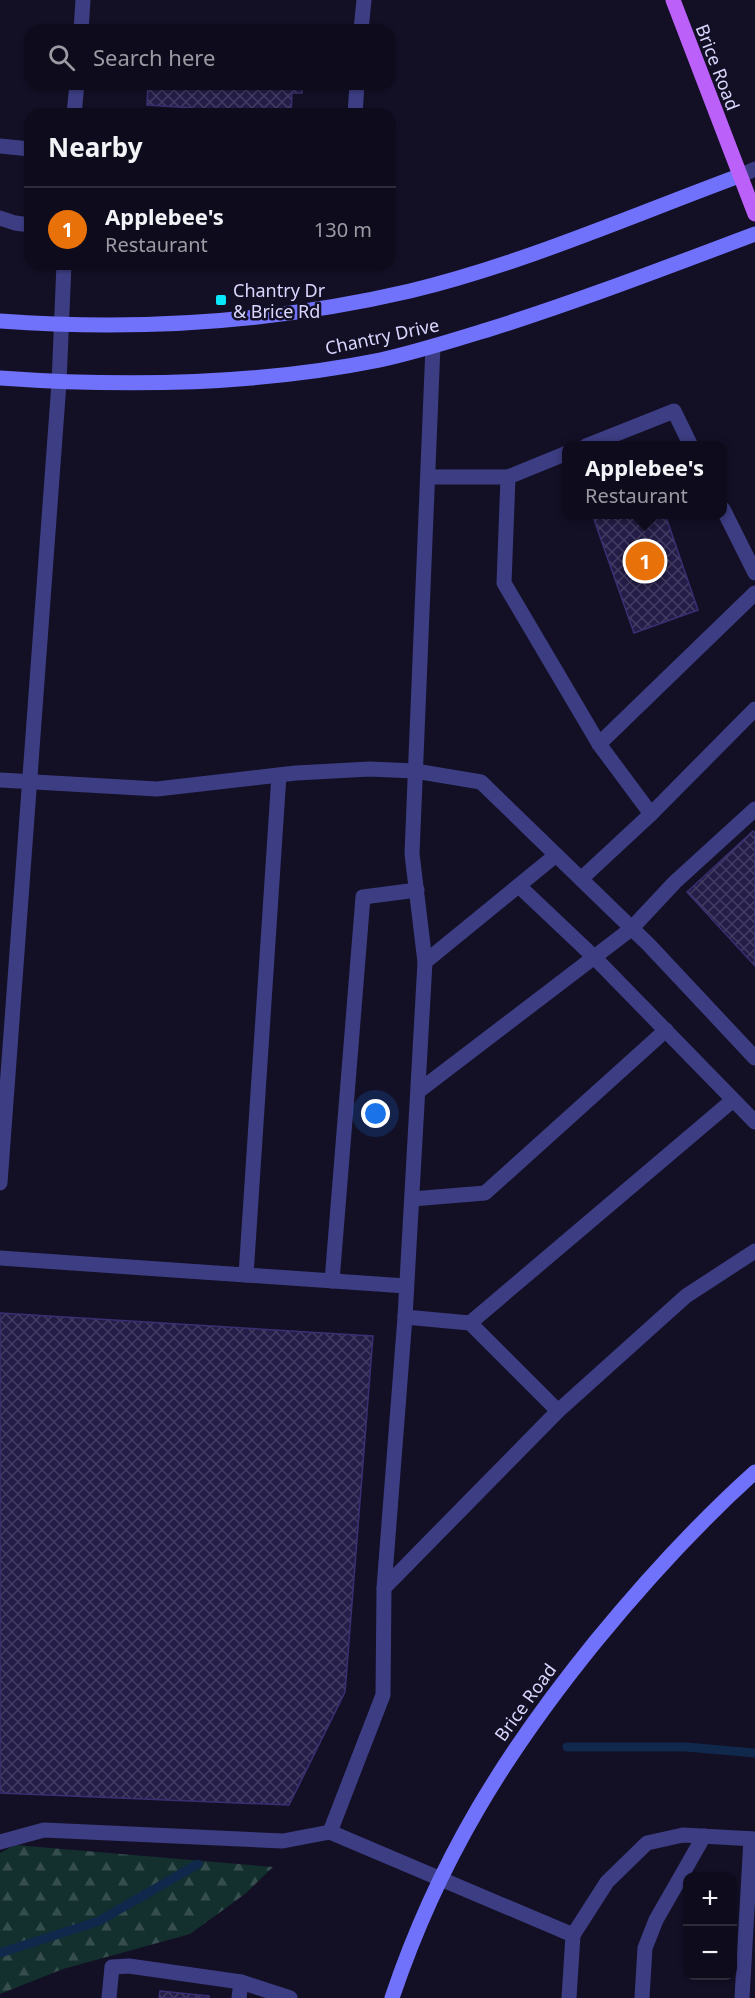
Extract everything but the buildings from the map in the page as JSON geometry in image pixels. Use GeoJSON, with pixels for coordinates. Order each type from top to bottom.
{"type":"FeatureCollection","features":[{"type":"Feature","properties":{"kind":"main road","name":"Brice Road"},"geometry":{"type":"LineString","coordinates":[[673,0],[755,214]]}},
{"type":"Feature","properties":{"kind":"street"},"geometry":{"type":"LineString","coordinates":[[0,321],[62,325],[194,322],[268,315],[411,290],[530,254],[739,176]]}},
{"type":"Feature","properties":{"kind":"street","name":"Chantry Drive"},"geometry":{"type":"LineString","coordinates":[[0,378],[59,382],[139,383],[296,373],[380,360],[554,309],[755,234]]}},
{"type":"Feature","properties":{"kind":"street","name":"Brice Road"},"geometry":{"type":"LineString","coordinates":[[392,1998],[409,1947],[441,1877],[489,1787],[544,1705],[655,1569],[755,1472]]}},
{"type":"Feature","properties":{"kind":"lane"},"geometry":{"type":"LineString","coordinates":[[81,24],[83,0]]}},
{"type":"Feature","properties":{"kind":"lane"},"geometry":{"type":"LineString","coordinates":[[362,24],[364,0]]}},
{"type":"Feature","properties":{"kind":"lane"},"geometry":{"type":"LineString","coordinates":[[74,108],[76,90]]}},
{"type":"Feature","properties":{"kind":"lane"},"geometry":{"type":"LineString","coordinates":[[355,108],[357,90]]}},
{"type":"Feature","properties":{"kind":"lane"},"geometry":{"type":"LineString","coordinates":[[0,146],[24,148]]}},
{"type":"Feature","properties":{"kind":"lane"},"geometry":{"type":"LineString","coordinates":[[739,176],[755,169]]}},
{"type":"Feature","properties":{"kind":"lane"},"geometry":{"type":"LineString","coordinates":[[0,218],[15,224],[24,225]]}},
{"type":"Feature","properties":{"kind":"lane"},"geometry":{"type":"LineString","coordinates":[[0,1183],[59,382],[64,270]]}},
{"type":"Feature","properties":{"kind":"lane"},"geometry":{"type":"LineString","coordinates":[[330,1832],[383,1695],[384,1587],[420,1090],[425,962],[412,854],[433,346]]}},
{"type":"Feature","properties":{"kind":"lane"},"geometry":{"type":"LineString","coordinates":[[599,441],[674,411],[689,441]]}},
{"type":"Feature","properties":{"kind":"lane"},"geometry":{"type":"LineString","coordinates":[[429,477],[508,477],[562,455]]}},
{"type":"Feature","properties":{"kind":"lane"},"geometry":{"type":"LineString","coordinates":[[508,477],[504,583],[599,744],[651,814]]}},
{"type":"Feature","properties":{"kind":"lane"},"geometry":{"type":"LineString","coordinates":[[727,517],[755,573]]}},
{"type":"Feature","properties":{"kind":"lane"},"geometry":{"type":"LineString","coordinates":[[599,744],[755,593]]}},
{"type":"Feature","properties":{"kind":"lane"},"geometry":{"type":"LineString","coordinates":[[581,879],[651,814],[755,708]]}},
{"type":"Feature","properties":{"kind":"lane"},"geometry":{"type":"LineString","coordinates":[[0,780],[158,789],[279,775],[370,769],[415,771],[482,782],[631,929],[755,1058]]}},
{"type":"Feature","properties":{"kind":"lane"},"geometry":{"type":"LineString","coordinates":[[246,1275],[279,775]]}},
{"type":"Feature","properties":{"kind":"lane"},"geometry":{"type":"LineString","coordinates":[[420,1090],[631,929],[675,882],[755,809]]}},
{"type":"Feature","properties":{"kind":"lane"},"geometry":{"type":"LineString","coordinates":[[425,962],[556,855]]}},
{"type":"Feature","properties":{"kind":"lane"},"geometry":{"type":"LineString","coordinates":[[519,886],[594,957],[755,1122]]}},
{"type":"Feature","properties":{"kind":"lane"},"geometry":{"type":"LineString","coordinates":[[332,1281],[363,897],[417,890]]}},
{"type":"Feature","properties":{"kind":"lane"},"geometry":{"type":"LineString","coordinates":[[412,1199],[485,1193],[666,1030]]}},
{"type":"Feature","properties":{"kind":"lane"},"geometry":{"type":"LineString","coordinates":[[470,1323],[733,1100]]}},
{"type":"Feature","properties":{"kind":"lane"},"geometry":{"type":"LineString","coordinates":[[384,1587],[558,1411],[686,1296],[755,1251]]}},
{"type":"Feature","properties":{"kind":"lane"},"geometry":{"type":"LineString","coordinates":[[0,1258],[406,1286]]}},
{"type":"Feature","properties":{"kind":"lane"},"geometry":{"type":"LineString","coordinates":[[405,1317],[470,1323],[558,1411]]}},
{"type":"Feature","properties":{"kind":"lane"},"geometry":{"type":"LineString","coordinates":[[0,1842],[44,1830],[283,1841],[330,1832],[441,1877],[573,1935]]}},
{"type":"Feature","properties":{"kind":"lane"},"geometry":{"type":"LineString","coordinates":[[569,1998],[573,1935],[607,1882],[647,1843],[683,1835],[753,1839],[742,1998]]}},
{"type":"Feature","properties":{"kind":"lane"},"geometry":{"type":"LineString","coordinates":[[642,1998],[645,1948],[652,1929],[704,1836]]}},
{"type":"Feature","properties":{"kind":"lane"},"geometry":{"type":"LineString","coordinates":[[109,1998],[112,1967],[129,1966],[241,1982],[290,1998]]}},
{"type":"Feature","properties":{"kind":"lane"},"geometry":{"type":"LineString","coordinates":[[239,1998],[241,1982]]}},
{"type":"Feature","properties":{"kind":"green space"},"geometry":{"type":"Polygon","coordinates":[[[15,1845],[273,1867],[245,1894],[190,1934],[63,1969],[0,1994],[0,1853],[15,1845]]]}},
{"type":"Feature","properties":{"kind":"waterway"},"geometry":{"type":"LineString","coordinates":[[567,1747],[686,1747],[755,1753]]}},
{"type":"Feature","properties":{"kind":"waterway"},"geometry":{"type":"LineString","coordinates":[[0,1953],[99,1921],[198,1864]]}},
{"type":"Feature","properties":{"kind":"place","name":"Chantry Dr & Brice Rd"},"geometry":{"type":"Point","coordinates":[221,300]}},
{"type":"Feature","properties":{"kind":"place","name":"Applebee's"},"geometry":{"type":"Point","coordinates":[645,561]}}]}
